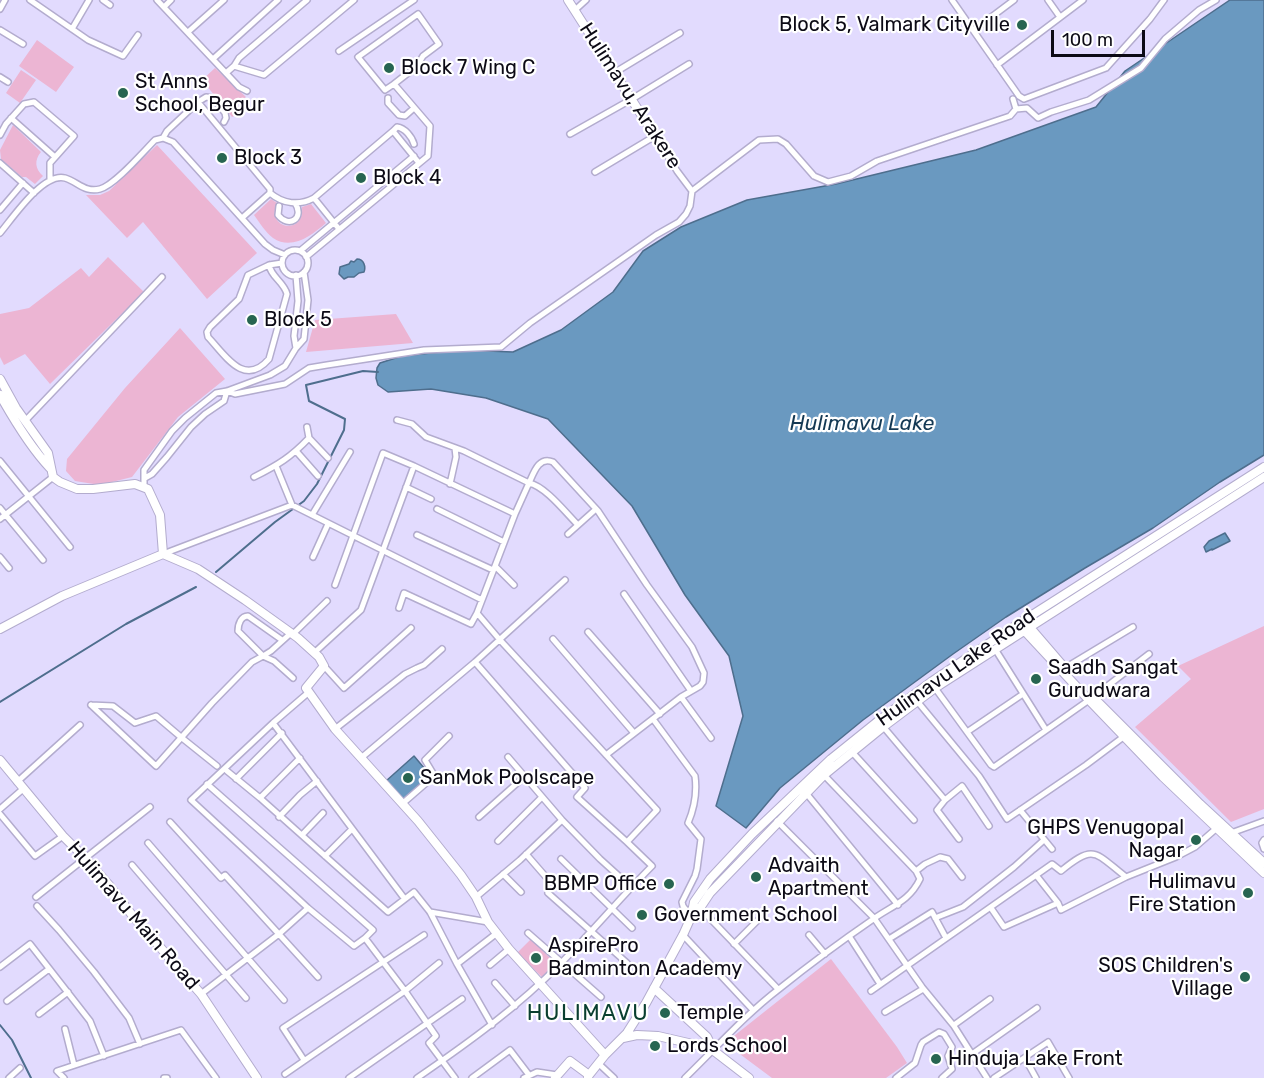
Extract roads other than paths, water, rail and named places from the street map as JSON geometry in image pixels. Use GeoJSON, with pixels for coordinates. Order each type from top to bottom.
{"type":"FeatureCollection","features":[{"type":"Feature","properties":{"kind":"main road","name":"Hulimavu, Arakere"},"geometry":{"type":"LineString","coordinates":[[568,0],[662,147]]}},
{"type":"Feature","properties":{"kind":"main road"},"geometry":{"type":"LineString","coordinates":[[0,379],[40,458],[52,473],[70,487],[93,489],[135,484],[151,493],[160,515],[163,554]]}},
{"type":"Feature","properties":{"kind":"main road"},"geometry":{"type":"LineString","coordinates":[[0,395],[22,424]]}},
{"type":"Feature","properties":{"kind":"main road","name":"Hulimavu Lake Road"},"geometry":{"type":"LineString","coordinates":[[691,917],[775,819],[831,759],[995,649],[1024,626],[1264,467]]}},
{"type":"Feature","properties":{"kind":"main road","name":"Hulimavu Lake Road"},"geometry":{"type":"LineString","coordinates":[[605,1055],[627,1033],[654,988],[691,917],[694,902],[710,879],[752,834],[775,819],[806,793],[930,682],[1264,477]]}},
{"type":"Feature","properties":{"kind":"main road"},"geometry":{"type":"LineString","coordinates":[[0,628],[72,591],[163,554],[206,574],[292,633],[319,657],[324,666],[306,688],[335,729],[450,861],[476,897],[488,922],[509,949],[605,1055],[590,1077],[570,1061],[556,1077]]}},
{"type":"Feature","properties":{"kind":"main road"},"geometry":{"type":"LineString","coordinates":[[1024,626],[1065,668],[1091,699]]}},
{"type":"Feature","properties":{"kind":"main road"},"geometry":{"type":"LineString","coordinates":[[1024,626],[1091,699],[1264,873]]}},
{"type":"Feature","properties":{"kind":"main road","name":"Hulimavu Main Road"},"geometry":{"type":"LineString","coordinates":[[0,760],[201,994],[257,1078]]}},
{"type":"Feature","properties":{"kind":"main road"},"geometry":{"type":"LineString","coordinates":[[1219,826],[1231,833],[1264,863]]}},
{"type":"Feature","properties":{"kind":"main road"},"geometry":{"type":"LineString","coordinates":[[654,988],[706,1037],[714,1051]]}},
{"type":"Feature","properties":{"kind":"main road"},"geometry":{"type":"LineString","coordinates":[[623,1038],[637,1035],[658,1036],[698,1045],[714,1051],[749,1078]]}},
{"type":"Feature","properties":{"kind":"street"},"geometry":{"type":"LineString","coordinates":[[30,0],[88,40],[123,56],[138,35]]}},
{"type":"Feature","properties":{"kind":"street"},"geometry":{"type":"LineString","coordinates":[[72,29],[89,0]]}},
{"type":"Feature","properties":{"kind":"street"},"geometry":{"type":"LineString","coordinates":[[103,0],[110,5]]}},
{"type":"Feature","properties":{"kind":"street"},"geometry":{"type":"LineString","coordinates":[[157,0],[239,87],[248,91]]}},
{"type":"Feature","properties":{"kind":"street"},"geometry":{"type":"LineString","coordinates":[[164,7],[171,0]]}},
{"type":"Feature","properties":{"kind":"street"},"geometry":{"type":"LineString","coordinates":[[188,32],[224,0]]}},
{"type":"Feature","properties":{"kind":"street"},"geometry":{"type":"LineString","coordinates":[[213,59],[278,0]]}},
{"type":"Feature","properties":{"kind":"street"},"geometry":{"type":"LineString","coordinates":[[226,73],[239,58],[307,0]]}},
{"type":"Feature","properties":{"kind":"street"},"geometry":{"type":"LineString","coordinates":[[234,66],[264,75],[354,0]]}},
{"type":"Feature","properties":{"kind":"street"},"geometry":{"type":"LineString","coordinates":[[339,51],[414,0]]}},
{"type":"Feature","properties":{"kind":"street"},"geometry":{"type":"LineString","coordinates":[[575,10],[586,0]]}},
{"type":"Feature","properties":{"kind":"street"},"geometry":{"type":"LineString","coordinates":[[952,0],[1019,96],[1024,99],[1102,70],[1150,19],[1164,0]]}},
{"type":"Feature","properties":{"kind":"street"},"geometry":{"type":"LineString","coordinates":[[974,30],[1014,0]]}},
{"type":"Feature","properties":{"kind":"street"},"geometry":{"type":"LineString","coordinates":[[1048,0],[1060,17]]}},
{"type":"Feature","properties":{"kind":"street"},"geometry":{"type":"LineString","coordinates":[[997,65],[1083,0]]}},
{"type":"Feature","properties":{"kind":"street"},"geometry":{"type":"LineString","coordinates":[[227,391],[235,394],[285,384],[309,368],[332,364],[424,350],[501,348],[530,323],[679,222],[690,206],[692,191],[759,140],[778,139],[786,144],[814,176],[822,181],[833,182],[851,176],[877,161],[1010,116],[1016,109],[1027,108],[1038,118],[1089,100],[1142,68],[1165,39],[1199,10],[1216,0]]}},
{"type":"Feature","properties":{"kind":"street"},"geometry":{"type":"LineString","coordinates":[[0,9],[3,1]]}},
{"type":"Feature","properties":{"kind":"street"},"geometry":{"type":"LineString","coordinates":[[418,14],[439,44],[423,56],[417,66],[394,84],[385,90],[358,57],[418,14]]}},
{"type":"Feature","properties":{"kind":"street"},"geometry":{"type":"LineString","coordinates":[[0,30],[23,44]]}},
{"type":"Feature","properties":{"kind":"street"},"geometry":{"type":"LineString","coordinates":[[614,72],[680,33]]}},
{"type":"Feature","properties":{"kind":"street"},"geometry":{"type":"LineString","coordinates":[[570,134],[689,64]]}},
{"type":"Feature","properties":{"kind":"street"},"geometry":{"type":"LineString","coordinates":[[0,77],[8,82]]}},
{"type":"Feature","properties":{"kind":"street"},"geometry":{"type":"LineString","coordinates":[[306,257],[428,156],[430,126],[394,84]]}},
{"type":"Feature","properties":{"kind":"street"},"geometry":{"type":"LineString","coordinates":[[164,138],[166,130],[206,97],[213,98],[225,115],[224,122]]}},
{"type":"Feature","properties":{"kind":"street"},"geometry":{"type":"LineString","coordinates":[[388,98],[388,103],[399,115],[405,116],[414,108]]}},
{"type":"Feature","properties":{"kind":"street"},"geometry":{"type":"LineString","coordinates":[[1012,99],[1016,109]]}},
{"type":"Feature","properties":{"kind":"street"},"geometry":{"type":"LineString","coordinates":[[0,135],[24,104],[34,102],[74,136],[50,163],[50,180]]}},
{"type":"Feature","properties":{"kind":"street"},"geometry":{"type":"LineString","coordinates":[[198,102],[270,189],[270,193],[284,202],[305,202],[314,198],[393,130],[401,128],[414,144]]}},
{"type":"Feature","properties":{"kind":"street"},"geometry":{"type":"LineString","coordinates":[[11,118],[55,157]]}},
{"type":"Feature","properties":{"kind":"street"},"geometry":{"type":"LineString","coordinates":[[393,130],[419,163]]}},
{"type":"Feature","properties":{"kind":"street"},"geometry":{"type":"LineString","coordinates":[[595,172],[655,136]]}},
{"type":"Feature","properties":{"kind":"street"},"geometry":{"type":"LineString","coordinates":[[0,234],[34,193],[50,180],[62,178],[85,189],[101,189],[112,182],[155,140],[164,138],[173,142],[269,247],[285,255]]}},
{"type":"Feature","properties":{"kind":"street","name":"Hulimavu, Arakere"},"geometry":{"type":"LineString","coordinates":[[662,147],[692,191]]}},
{"type":"Feature","properties":{"kind":"street"},"geometry":{"type":"LineString","coordinates":[[300,251],[414,156]]}},
{"type":"Feature","properties":{"kind":"street"},"geometry":{"type":"LineString","coordinates":[[0,163],[34,193]]}},
{"type":"Feature","properties":{"kind":"street"},"geometry":{"type":"LineString","coordinates":[[0,210],[23,183]]}},
{"type":"Feature","properties":{"kind":"street"},"geometry":{"type":"LineString","coordinates":[[242,218],[270,193]]}},
{"type":"Feature","properties":{"kind":"street"},"geometry":{"type":"LineString","coordinates":[[314,198],[339,229]]}},
{"type":"Feature","properties":{"kind":"street"},"geometry":{"type":"LineString","coordinates":[[279,206],[278,215],[282,220],[288,222],[294,220],[298,215],[295,203]]}},
{"type":"Feature","properties":{"kind":"street"},"geometry":{"type":"LineString","coordinates":[[292,250],[300,251],[306,257],[308,265],[304,272],[296,276],[288,273],[282,263],[285,255],[292,250]]}},
{"type":"Feature","properties":{"kind":"street"},"geometry":{"type":"LineString","coordinates":[[269,265],[270,272],[285,288],[286,297],[268,359],[256,369],[245,371],[237,368],[208,337],[207,332],[239,299],[248,275],[269,265],[282,263]]}},
{"type":"Feature","properties":{"kind":"street"},"geometry":{"type":"LineString","coordinates":[[270,272],[285,270]]}},
{"type":"Feature","properties":{"kind":"street"},"geometry":{"type":"LineString","coordinates":[[144,487],[144,470],[172,431],[185,418],[216,393],[270,375],[285,366],[304,339],[308,300],[304,272]]}},
{"type":"Feature","properties":{"kind":"street"},"geometry":{"type":"LineString","coordinates":[[296,276],[298,301],[294,336],[296,348]]}},
{"type":"Feature","properties":{"kind":"street"},"geometry":{"type":"LineString","coordinates":[[22,424],[162,277]]}},
{"type":"Feature","properties":{"kind":"street"},"geometry":{"type":"LineString","coordinates":[[145,478],[167,458],[191,427],[224,401],[227,391]]}},
{"type":"Feature","properties":{"kind":"street"},"geometry":{"type":"LineString","coordinates":[[397,420],[412,424],[426,437],[464,451],[533,484],[548,495],[578,525]]}},
{"type":"Feature","properties":{"kind":"street"},"geometry":{"type":"LineString","coordinates":[[308,427],[309,438],[328,458]]}},
{"type":"Feature","properties":{"kind":"street"},"geometry":{"type":"LineString","coordinates":[[254,477],[276,466],[297,451],[309,438]]}},
{"type":"Feature","properties":{"kind":"street"},"geometry":{"type":"LineString","coordinates":[[450,484],[456,457],[455,448]]}},
{"type":"Feature","properties":{"kind":"street"},"geometry":{"type":"LineString","coordinates":[[297,451],[318,476]]}},
{"type":"Feature","properties":{"kind":"street"},"geometry":{"type":"LineString","coordinates":[[312,515],[350,452]]}},
{"type":"Feature","properties":{"kind":"street"},"geometry":{"type":"LineString","coordinates":[[335,585],[383,453],[514,514]]}},
{"type":"Feature","properties":{"kind":"street"},"geometry":{"type":"LineString","coordinates":[[399,608],[404,593],[471,624],[514,514],[536,468],[543,460],[553,462],[596,509],[692,647],[704,673],[700,686],[681,697],[606,755]]}},
{"type":"Feature","properties":{"kind":"street"},"geometry":{"type":"LineString","coordinates":[[0,461],[70,547]]}},
{"type":"Feature","properties":{"kind":"street"},"geometry":{"type":"LineString","coordinates":[[276,466],[294,507],[482,600]]}},
{"type":"Feature","properties":{"kind":"street"},"geometry":{"type":"LineString","coordinates":[[314,653],[362,610],[414,466]]}},
{"type":"Feature","properties":{"kind":"street"},"geometry":{"type":"LineString","coordinates":[[3,517],[28,497],[52,473]]}},
{"type":"Feature","properties":{"kind":"street"},"geometry":{"type":"LineString","coordinates":[[406,487],[431,499]]}},
{"type":"Feature","properties":{"kind":"street"},"geometry":{"type":"LineString","coordinates":[[163,554],[294,507]]}},
{"type":"Feature","properties":{"kind":"street"},"geometry":{"type":"LineString","coordinates":[[0,508],[3,517],[43,560]]}},
{"type":"Feature","properties":{"kind":"street"},"geometry":{"type":"LineString","coordinates":[[437,509],[504,542]]}},
{"type":"Feature","properties":{"kind":"street"},"geometry":{"type":"LineString","coordinates":[[568,534],[596,509]]}},
{"type":"Feature","properties":{"kind":"street"},"geometry":{"type":"LineString","coordinates":[[312,557],[328,524]]}},
{"type":"Feature","properties":{"kind":"street"},"geometry":{"type":"LineString","coordinates":[[417,535],[494,568],[514,585]]}},
{"type":"Feature","properties":{"kind":"street"},"geometry":{"type":"LineString","coordinates":[[0,557],[9,568]]}},
{"type":"Feature","properties":{"kind":"street"},"geometry":{"type":"LineString","coordinates":[[361,758],[475,662],[565,580]]}},
{"type":"Feature","properties":{"kind":"street"},"geometry":{"type":"LineString","coordinates":[[624,594],[691,691]]}},
{"type":"Feature","properties":{"kind":"street"},"geometry":{"type":"LineString","coordinates":[[217,766],[182,738],[156,716],[135,723],[113,706],[92,705],[156,766],[182,738],[212,703],[252,662],[271,651],[327,601]]}},
{"type":"Feature","properties":{"kind":"street"},"geometry":{"type":"LineString","coordinates":[[477,613],[657,810],[627,842]]}},
{"type":"Feature","properties":{"kind":"street"},"geometry":{"type":"LineString","coordinates":[[282,640],[248,615],[240,621],[238,631],[263,656],[274,661],[293,678]]}},
{"type":"Feature","properties":{"kind":"street"},"geometry":{"type":"LineString","coordinates":[[1065,668],[1133,627]]}},
{"type":"Feature","properties":{"kind":"street"},"geometry":{"type":"LineString","coordinates":[[324,666],[344,688],[411,628]]}},
{"type":"Feature","properties":{"kind":"street"},"geometry":{"type":"LineString","coordinates":[[588,632],[660,714]]}},
{"type":"Feature","properties":{"kind":"street"},"geometry":{"type":"LineString","coordinates":[[553,639],[634,733]]}},
{"type":"Feature","properties":{"kind":"street"},"geometry":{"type":"LineString","coordinates":[[335,729],[405,675],[424,665],[442,649]]}},
{"type":"Feature","properties":{"kind":"street"},"geometry":{"type":"LineString","coordinates":[[995,649],[1046,730]]}},
{"type":"Feature","properties":{"kind":"street"},"geometry":{"type":"LineString","coordinates":[[935,688],[994,767],[1091,699],[1149,654]]}},
{"type":"Feature","properties":{"kind":"street"},"geometry":{"type":"LineString","coordinates":[[417,1078],[492,1025],[540,984],[652,866],[577,797],[585,788],[475,662]]}},
{"type":"Feature","properties":{"kind":"street"},"geometry":{"type":"LineString","coordinates":[[207,784],[373,930],[365,938],[354,946],[308,908],[191,800],[207,784],[229,766],[273,723],[309,692]]}},
{"type":"Feature","properties":{"kind":"street"},"geometry":{"type":"LineString","coordinates":[[966,732],[1023,694]]}},
{"type":"Feature","properties":{"kind":"street"},"geometry":{"type":"LineString","coordinates":[[681,697],[711,738]]}},
{"type":"Feature","properties":{"kind":"street"},"geometry":{"type":"LineString","coordinates":[[917,701],[979,776],[1007,819],[1126,735]]}},
{"type":"Feature","properties":{"kind":"street"},"geometry":{"type":"LineString","coordinates":[[653,719],[695,776],[696,787],[688,823],[701,838],[699,860],[695,876],[682,902],[691,917]]}},
{"type":"Feature","properties":{"kind":"street"},"geometry":{"type":"LineString","coordinates":[[273,723],[404,898]]}},
{"type":"Feature","properties":{"kind":"street"},"geometry":{"type":"LineString","coordinates":[[881,724],[945,800]]}},
{"type":"Feature","properties":{"kind":"street"},"geometry":{"type":"LineString","coordinates":[[17,782],[80,725]]}},
{"type":"Feature","properties":{"kind":"street"},"geometry":{"type":"LineString","coordinates":[[236,779],[282,733]]}},
{"type":"Feature","properties":{"kind":"street"},"geometry":{"type":"LineString","coordinates":[[402,804],[433,777],[434,775],[424,760],[449,736]]}},
{"type":"Feature","properties":{"kind":"street"},"geometry":{"type":"LineString","coordinates":[[852,752],[914,820]]}},
{"type":"Feature","properties":{"kind":"street"},"geometry":{"type":"LineString","coordinates":[[508,757],[562,820],[600,859],[631,886]]}},
{"type":"Feature","properties":{"kind":"street"},"geometry":{"type":"LineString","coordinates":[[260,798],[300,758]]}},
{"type":"Feature","properties":{"kind":"street"},"geometry":{"type":"LineString","coordinates":[[227,771],[388,912],[414,892],[430,912],[492,1025]]}},
{"type":"Feature","properties":{"kind":"street"},"geometry":{"type":"LineString","coordinates":[[685,1078],[753,1010],[849,936],[874,918],[898,905],[916,887],[920,879],[916,871],[824,775]]}},
{"type":"Feature","properties":{"kind":"street"},"geometry":{"type":"LineString","coordinates":[[479,817],[524,777]]}},
{"type":"Feature","properties":{"kind":"street"},"geometry":{"type":"LineString","coordinates":[[279,817],[317,781]]}},
{"type":"Feature","properties":{"kind":"street"},"geometry":{"type":"LineString","coordinates":[[959,839],[937,810],[962,786],[989,826]]}},
{"type":"Feature","properties":{"kind":"street"},"geometry":{"type":"LineString","coordinates":[[23,789],[0,812],[35,856],[63,836]]}},
{"type":"Feature","properties":{"kind":"street"},"geometry":{"type":"LineString","coordinates":[[806,793],[898,905]]}},
{"type":"Feature","properties":{"kind":"street"},"geometry":{"type":"LineString","coordinates":[[498,841],[542,797]]}},
{"type":"Feature","properties":{"kind":"street"},"geometry":{"type":"LineString","coordinates":[[36,897],[150,807]]}},
{"type":"Feature","properties":{"kind":"street"},"geometry":{"type":"LineString","coordinates":[[1020,810],[1052,849]]}},
{"type":"Feature","properties":{"kind":"street"},"geometry":{"type":"LineString","coordinates":[[302,835],[323,813]]}},
{"type":"Feature","properties":{"kind":"street"},"geometry":{"type":"LineString","coordinates":[[775,819],[874,918],[923,989],[954,1025],[987,1078]]}},
{"type":"Feature","properties":{"kind":"street"},"geometry":{"type":"LineString","coordinates":[[476,897],[562,820]]}},
{"type":"Feature","properties":{"kind":"street"},"geometry":{"type":"LineString","coordinates":[[1231,833],[1264,821]]}},
{"type":"Feature","properties":{"kind":"street"},"geometry":{"type":"LineString","coordinates":[[170,822],[221,878],[225,875],[318,977]]}},
{"type":"Feature","properties":{"kind":"street"},"geometry":{"type":"LineString","coordinates":[[1036,875],[1061,910],[1126,877],[1195,847],[1219,826]]}},
{"type":"Feature","properties":{"kind":"street"},"geometry":{"type":"LineString","coordinates":[[325,856],[352,829]]}},
{"type":"Feature","properties":{"kind":"street"},"geometry":{"type":"LineString","coordinates":[[935,918],[963,907],[1044,840]]}},
{"type":"Feature","properties":{"kind":"street"},"geometry":{"type":"LineString","coordinates":[[1264,840],[1262,843],[1264,849]]}},
{"type":"Feature","properties":{"kind":"street"},"geometry":{"type":"LineString","coordinates":[[148,843],[284,1000]]}},
{"type":"Feature","properties":{"kind":"street"},"geometry":{"type":"LineString","coordinates":[[871,991],[1052,864],[1061,871],[1077,857],[1091,853],[1099,855],[1126,877]]}},
{"type":"Feature","properties":{"kind":"street"},"geometry":{"type":"LineString","coordinates":[[526,854],[546,877]]}},
{"type":"Feature","properties":{"kind":"street"},"geometry":{"type":"LineString","coordinates":[[916,871],[940,856],[948,859],[962,877]]}},
{"type":"Feature","properties":{"kind":"street"},"geometry":{"type":"LineString","coordinates":[[561,859],[632,928]]}},
{"type":"Feature","properties":{"kind":"street"},"geometry":{"type":"LineString","coordinates":[[132,866],[246,998]]}},
{"type":"Feature","properties":{"kind":"street"},"geometry":{"type":"LineString","coordinates":[[503,874],[521,892]]}},
{"type":"Feature","properties":{"kind":"street"},"geometry":{"type":"LineString","coordinates":[[548,893],[627,963]]}},
{"type":"Feature","properties":{"kind":"street"},"geometry":{"type":"LineString","coordinates":[[991,908],[1004,927],[1058,903]]}},
{"type":"Feature","properties":{"kind":"street"},"geometry":{"type":"LineString","coordinates":[[37,906],[94,972],[129,1018],[140,1044]]}},
{"type":"Feature","properties":{"kind":"street"},"geometry":{"type":"LineString","coordinates":[[201,994],[279,934],[308,908]]}},
{"type":"Feature","properties":{"kind":"street"},"geometry":{"type":"LineString","coordinates":[[700,908],[778,989]]}},
{"type":"Feature","properties":{"kind":"street"},"geometry":{"type":"LineString","coordinates":[[430,912],[488,922]]}},
{"type":"Feature","properties":{"kind":"street"},"geometry":{"type":"LineString","coordinates":[[888,939],[932,912],[946,938]]}},
{"type":"Feature","properties":{"kind":"street"},"geometry":{"type":"LineString","coordinates":[[734,944],[758,920]]}},
{"type":"Feature","properties":{"kind":"street"},"geometry":{"type":"LineString","coordinates":[[457,964],[496,933]]}},
{"type":"Feature","properties":{"kind":"street"},"geometry":{"type":"LineString","coordinates":[[528,933],[601,997]]}},
{"type":"Feature","properties":{"kind":"street"},"geometry":{"type":"LineString","coordinates":[[682,934],[753,1010]]}},
{"type":"Feature","properties":{"kind":"street"},"geometry":{"type":"LineString","coordinates":[[304,1060],[283,1028],[424,935]]}},
{"type":"Feature","properties":{"kind":"street"},"geometry":{"type":"LineString","coordinates":[[808,935],[825,954]]}},
{"type":"Feature","properties":{"kind":"street"},"geometry":{"type":"LineString","coordinates":[[849,936],[879,984]]}},
{"type":"Feature","properties":{"kind":"street"},"geometry":{"type":"LineString","coordinates":[[365,938],[436,1036],[429,1043],[455,1078]]}},
{"type":"Feature","properties":{"kind":"street"},"geometry":{"type":"LineString","coordinates":[[0,968],[30,944],[90,1021],[104,1056]]}},
{"type":"Feature","properties":{"kind":"street"},"geometry":{"type":"LineString","coordinates":[[490,964],[509,949]]}},
{"type":"Feature","properties":{"kind":"street"},"geometry":{"type":"LineString","coordinates":[[285,1074],[405,991],[439,963]]}},
{"type":"Feature","properties":{"kind":"street"},"geometry":{"type":"LineString","coordinates":[[7,1001],[49,969]]}},
{"type":"Feature","properties":{"kind":"street"},"geometry":{"type":"LineString","coordinates":[[495,983],[515,1006]]}},
{"type":"Feature","properties":{"kind":"street"},"geometry":{"type":"LineString","coordinates":[[885,1012],[923,989]]}},
{"type":"Feature","properties":{"kind":"street"},"geometry":{"type":"LineString","coordinates":[[39,1014],[68,992]]}},
{"type":"Feature","properties":{"kind":"street"},"geometry":{"type":"LineString","coordinates":[[349,1078],[462,999]]}},
{"type":"Feature","properties":{"kind":"street"},"geometry":{"type":"LineString","coordinates":[[954,1025],[990,999]]}},
{"type":"Feature","properties":{"kind":"street"},"geometry":{"type":"LineString","coordinates":[[972,1054],[1037,1008]]}},
{"type":"Feature","properties":{"kind":"street"},"geometry":{"type":"LineString","coordinates":[[65,1029],[74,1065]]}},
{"type":"Feature","properties":{"kind":"street"},"geometry":{"type":"LineString","coordinates":[[64,1078],[57,1071],[181,1030],[216,1078]]}},
{"type":"Feature","properties":{"kind":"street"},"geometry":{"type":"LineString","coordinates":[[896,1078],[915,1063],[923,1042],[939,1032],[944,1034],[952,1047],[948,1056],[952,1069],[942,1078]]}},
{"type":"Feature","properties":{"kind":"street"},"geometry":{"type":"LineString","coordinates":[[994,1078],[1048,1042],[1069,1078]]}},
{"type":"Feature","properties":{"kind":"street"},"geometry":{"type":"LineString","coordinates":[[472,1078],[510,1050],[526,1076],[537,1072],[556,1077]]}},
{"type":"Feature","properties":{"kind":"street"},"geometry":{"type":"LineString","coordinates":[[1024,1058],[1036,1078]]}},
{"type":"Feature","properties":{"kind":"street"},"geometry":{"type":"LineString","coordinates":[[599,1064],[614,1078]]}},
{"type":"Feature","properties":{"kind":"street"},"geometry":{"type":"LineString","coordinates":[[9,1078],[20,1068]]}},
{"type":"Feature","properties":{"kind":"water","name":"Hulimavu Lake"},"geometry":{"type":"Polygon","coordinates":[[[1230,0],[1264,0],[1264,455],[1153,528],[1006,617],[953,654],[863,720],[780,788],[746,828],[716,806],[743,716],[729,656],[685,595],[632,506],[548,419],[486,398],[431,389],[388,392],[378,385],[377,368],[380,363],[402,356],[460,350],[513,352],[561,330],[613,292],[643,251],[681,227],[747,200],[836,184],[976,150],[1096,107],[1125,71],[1230,0]]]}},
{"type":"Feature","properties":{"kind":"water"},"geometry":{"type":"Polygon","coordinates":[[[357,259],[364,264],[364,272],[344,279],[339,274],[340,267],[357,259]]]}},
{"type":"Feature","properties":{"kind":"water"},"geometry":{"type":"Polygon","coordinates":[[[1225,533],[1230,541],[1206,552],[1204,547],[1209,541],[1225,533]]]}},
{"type":"Feature","properties":{"kind":"water","name":"SanMok Poolscape"},"geometry":{"type":"Polygon","coordinates":[[[414,756],[430,775],[403,800],[386,781],[414,756]]]}},
{"type":"Feature","properties":{"kind":"waterway"},"geometry":{"type":"LineString","coordinates":[[216,572],[275,522],[304,501],[317,484],[344,430],[345,419],[309,401],[306,385],[363,371],[378,372]]}},
{"type":"Feature","properties":{"kind":"waterway"},"geometry":{"type":"LineString","coordinates":[[0,702],[126,624],[196,587]]}},
{"type":"Feature","properties":{"kind":"waterway"},"geometry":{"type":"LineString","coordinates":[[0,1025],[12,1040],[31,1078]]}},
{"type":"Feature","properties":{"kind":"place","name":"Block 5, Valmark Cityville"},"geometry":{"type":"Point","coordinates":[1022,25]}},
{"type":"Feature","properties":{"kind":"place","name":"Block 7 Wing C"},"geometry":{"type":"Point","coordinates":[389,68]}},
{"type":"Feature","properties":{"kind":"place","name":"St Anns School, Begur"},"geometry":{"type":"Point","coordinates":[123,93]}},
{"type":"Feature","properties":{"kind":"place","name":"Block 3"},"geometry":{"type":"Point","coordinates":[222,158]}},
{"type":"Feature","properties":{"kind":"place","name":"Block 4"},"geometry":{"type":"Point","coordinates":[361,178]}},
{"type":"Feature","properties":{"kind":"place","name":"Block 5"},"geometry":{"type":"Point","coordinates":[252,320]}},
{"type":"Feature","properties":{"kind":"place","name":"Saadh Sangat Gurudwara"},"geometry":{"type":"Point","coordinates":[1036,679]}},
{"type":"Feature","properties":{"kind":"place","name":"SanMok Poolscape"},"geometry":{"type":"Point","coordinates":[408,778]}},
{"type":"Feature","properties":{"kind":"place","name":"GHPS Venugopal Nagar"},"geometry":{"type":"Point","coordinates":[1196,840]}},
{"type":"Feature","properties":{"kind":"place","name":"Advaith Apartment"},"geometry":{"type":"Point","coordinates":[756,877]}},
{"type":"Feature","properties":{"kind":"place","name":"BBMP Office"},"geometry":{"type":"Point","coordinates":[669,884]}},
{"type":"Feature","properties":{"kind":"place","name":"Hulimavu Fire Station"},"geometry":{"type":"Point","coordinates":[1248,893]}},
{"type":"Feature","properties":{"kind":"place","name":"Government School"},"geometry":{"type":"Point","coordinates":[642,915]}},
{"type":"Feature","properties":{"kind":"place","name":"AspirePro Badminton Academy"},"geometry":{"type":"Point","coordinates":[536,958]}},
{"type":"Feature","properties":{"kind":"place","name":"SOS Children's Village"},"geometry":{"type":"Point","coordinates":[1245,977]}},
{"type":"Feature","properties":{"kind":"place","name":"Temple"},"geometry":{"type":"Point","coordinates":[665,1013]}},
{"type":"Feature","properties":{"kind":"place","name":"Lords School"},"geometry":{"type":"Point","coordinates":[655,1046]}},
{"type":"Feature","properties":{"kind":"place","name":"Hinduja Lake Front"},"geometry":{"type":"Point","coordinates":[936,1059]}},
{"type":"Feature","properties":{"kind":"district","name":"HULIMAVU"},"geometry":{"type":"Point","coordinates":[588,1014]}}]}
